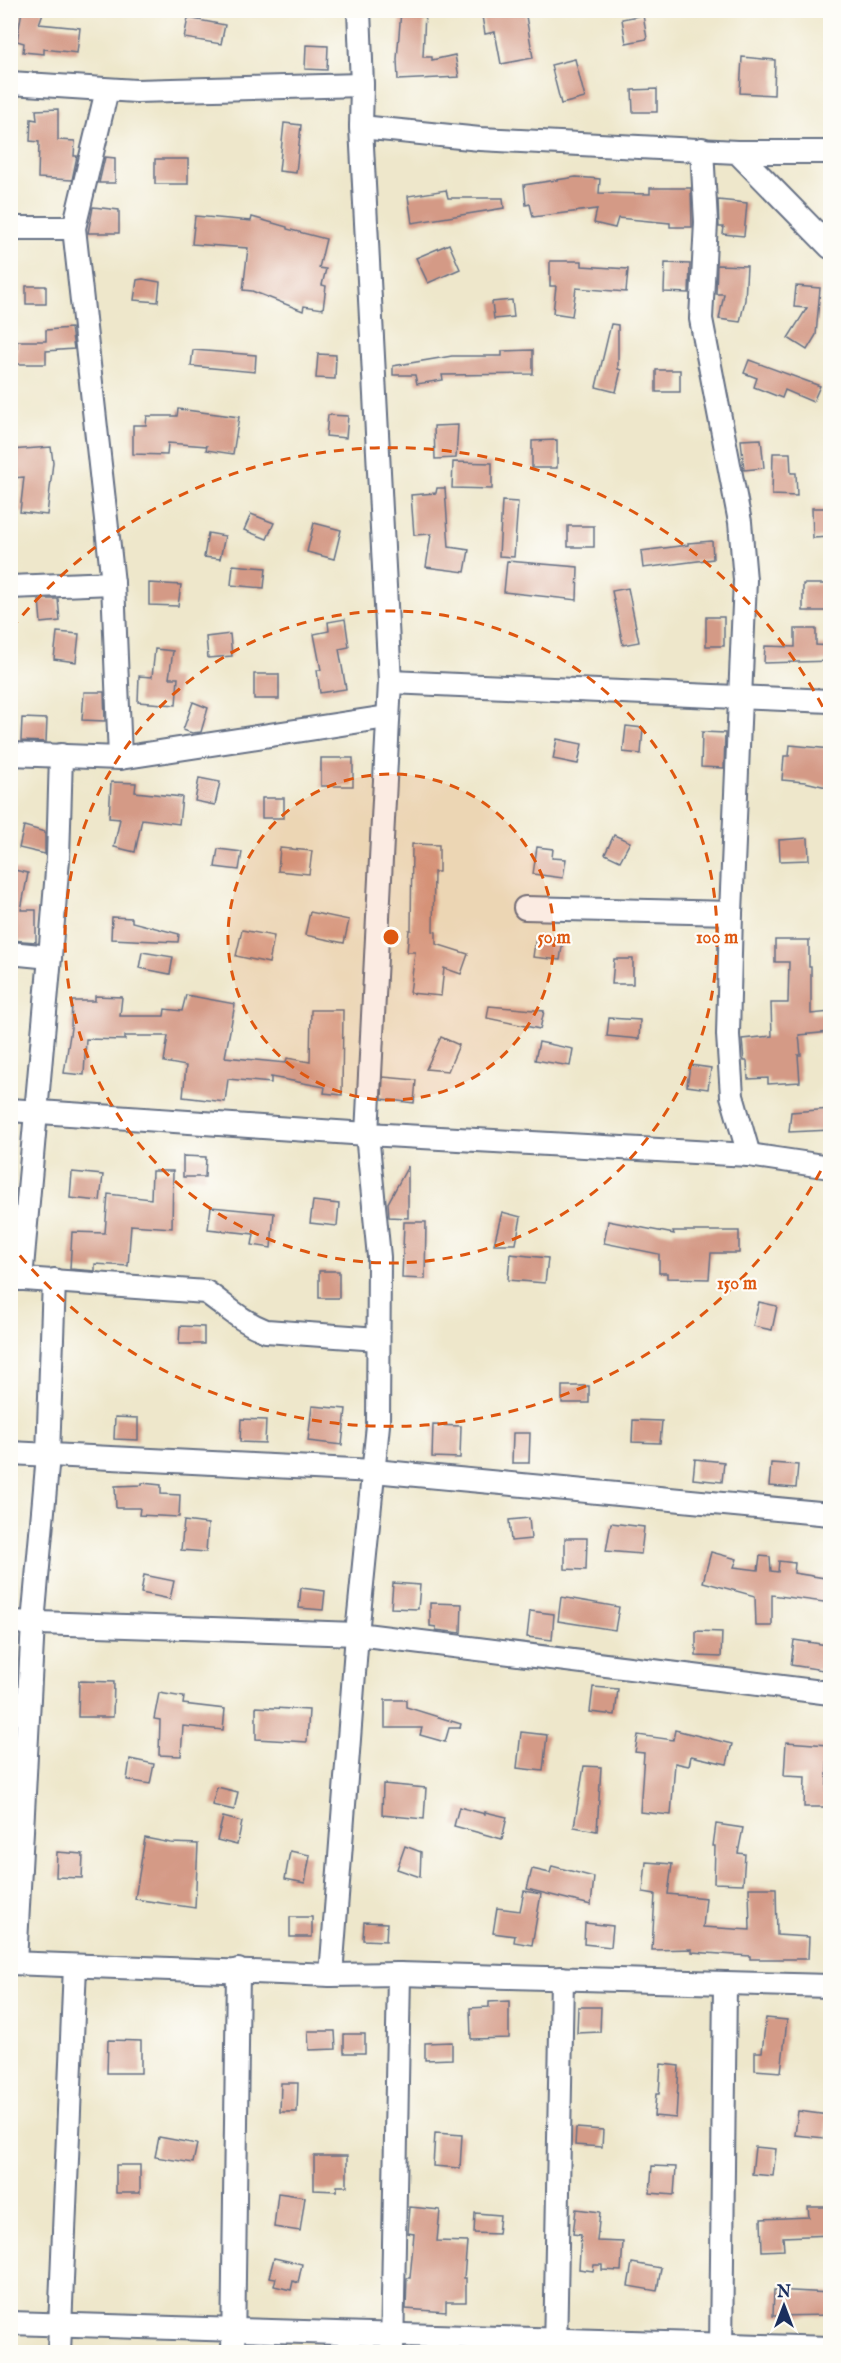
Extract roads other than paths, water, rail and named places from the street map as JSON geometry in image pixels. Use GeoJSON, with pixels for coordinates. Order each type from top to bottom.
{"type":"FeatureCollection","features":[{"type":"Feature","properties":{"kind":"street"},"geometry":{"type":"LineString","coordinates":[[331,1975],[357,1634],[378,1425],[379,1257],[367,1134],[390,682],[361,127],[359,10]]}},
{"type":"Feature","properties":{"kind":"street"},"geometry":{"type":"LineString","coordinates":[[10,83],[107,90],[362,85]]}},
{"type":"Feature","properties":{"kind":"street"},"geometry":{"type":"LineString","coordinates":[[107,90],[74,228],[113,583],[120,758]]}},
{"type":"Feature","properties":{"kind":"street"},"geometry":{"type":"LineString","coordinates":[[361,127],[480,139],[737,152],[831,152]]}},
{"type":"Feature","properties":{"kind":"street"},"geometry":{"type":"LineString","coordinates":[[702,149],[706,222],[700,319],[740,522],[745,580],[728,1035],[732,1096],[749,1155]]}},
{"type":"Feature","properties":{"kind":"street"},"geometry":{"type":"LineString","coordinates":[[737,152],[831,247]]}},
{"type":"Feature","properties":{"kind":"street"},"geometry":{"type":"LineString","coordinates":[[10,228],[74,228]]}},
{"type":"Feature","properties":{"kind":"street"},"geometry":{"type":"LineString","coordinates":[[10,587],[113,583]]}},
{"type":"Feature","properties":{"kind":"street"},"geometry":{"type":"LineString","coordinates":[[390,682],[831,701]]}},
{"type":"Feature","properties":{"kind":"street"},"geometry":{"type":"LineString","coordinates":[[10,753],[120,758],[387,717]]}},
{"type":"Feature","properties":{"kind":"street"},"geometry":{"type":"LineString","coordinates":[[61,755],[58,859],[37,1112],[16,1279],[206,1292],[252,1326],[266,1331],[378,1339]]}},
{"type":"Feature","properties":{"kind":"street"},"geometry":{"type":"LineString","coordinates":[[525,908],[731,913]]}},
{"type":"Feature","properties":{"kind":"street"},"geometry":{"type":"LineString","coordinates":[[10,953],[50,957]]}},
{"type":"Feature","properties":{"kind":"street"},"geometry":{"type":"LineString","coordinates":[[10,1110],[367,1134],[749,1155],[831,1167]]}},
{"type":"Feature","properties":{"kind":"street"},"geometry":{"type":"LineString","coordinates":[[54,1280],[48,1455],[22,1622],[13,1963],[331,1975],[399,1974],[831,1986]]}},
{"type":"Feature","properties":{"kind":"street"},"geometry":{"type":"LineString","coordinates":[[10,1453],[374,1471],[831,1514]]}},
{"type":"Feature","properties":{"kind":"street"},"geometry":{"type":"LineString","coordinates":[[22,1622],[357,1634],[831,1693]]}},
{"type":"Feature","properties":{"kind":"street"},"geometry":{"type":"LineString","coordinates":[[59,2352],[75,1966]]}},
{"type":"Feature","properties":{"kind":"street"},"geometry":{"type":"LineString","coordinates":[[233,2352],[238,1970]]}},
{"type":"Feature","properties":{"kind":"street"},"geometry":{"type":"LineString","coordinates":[[392,2344],[399,1974]]}},
{"type":"Feature","properties":{"kind":"street"},"geometry":{"type":"LineString","coordinates":[[555,2346],[562,1978]]}},
{"type":"Feature","properties":{"kind":"street"},"geometry":{"type":"LineString","coordinates":[[721,2349],[725,1983]]}},
{"type":"Feature","properties":{"kind":"street"},"geometry":{"type":"LineString","coordinates":[[10,2323],[233,2330],[392,2344],[721,2349],[831,2348]]}}]}
